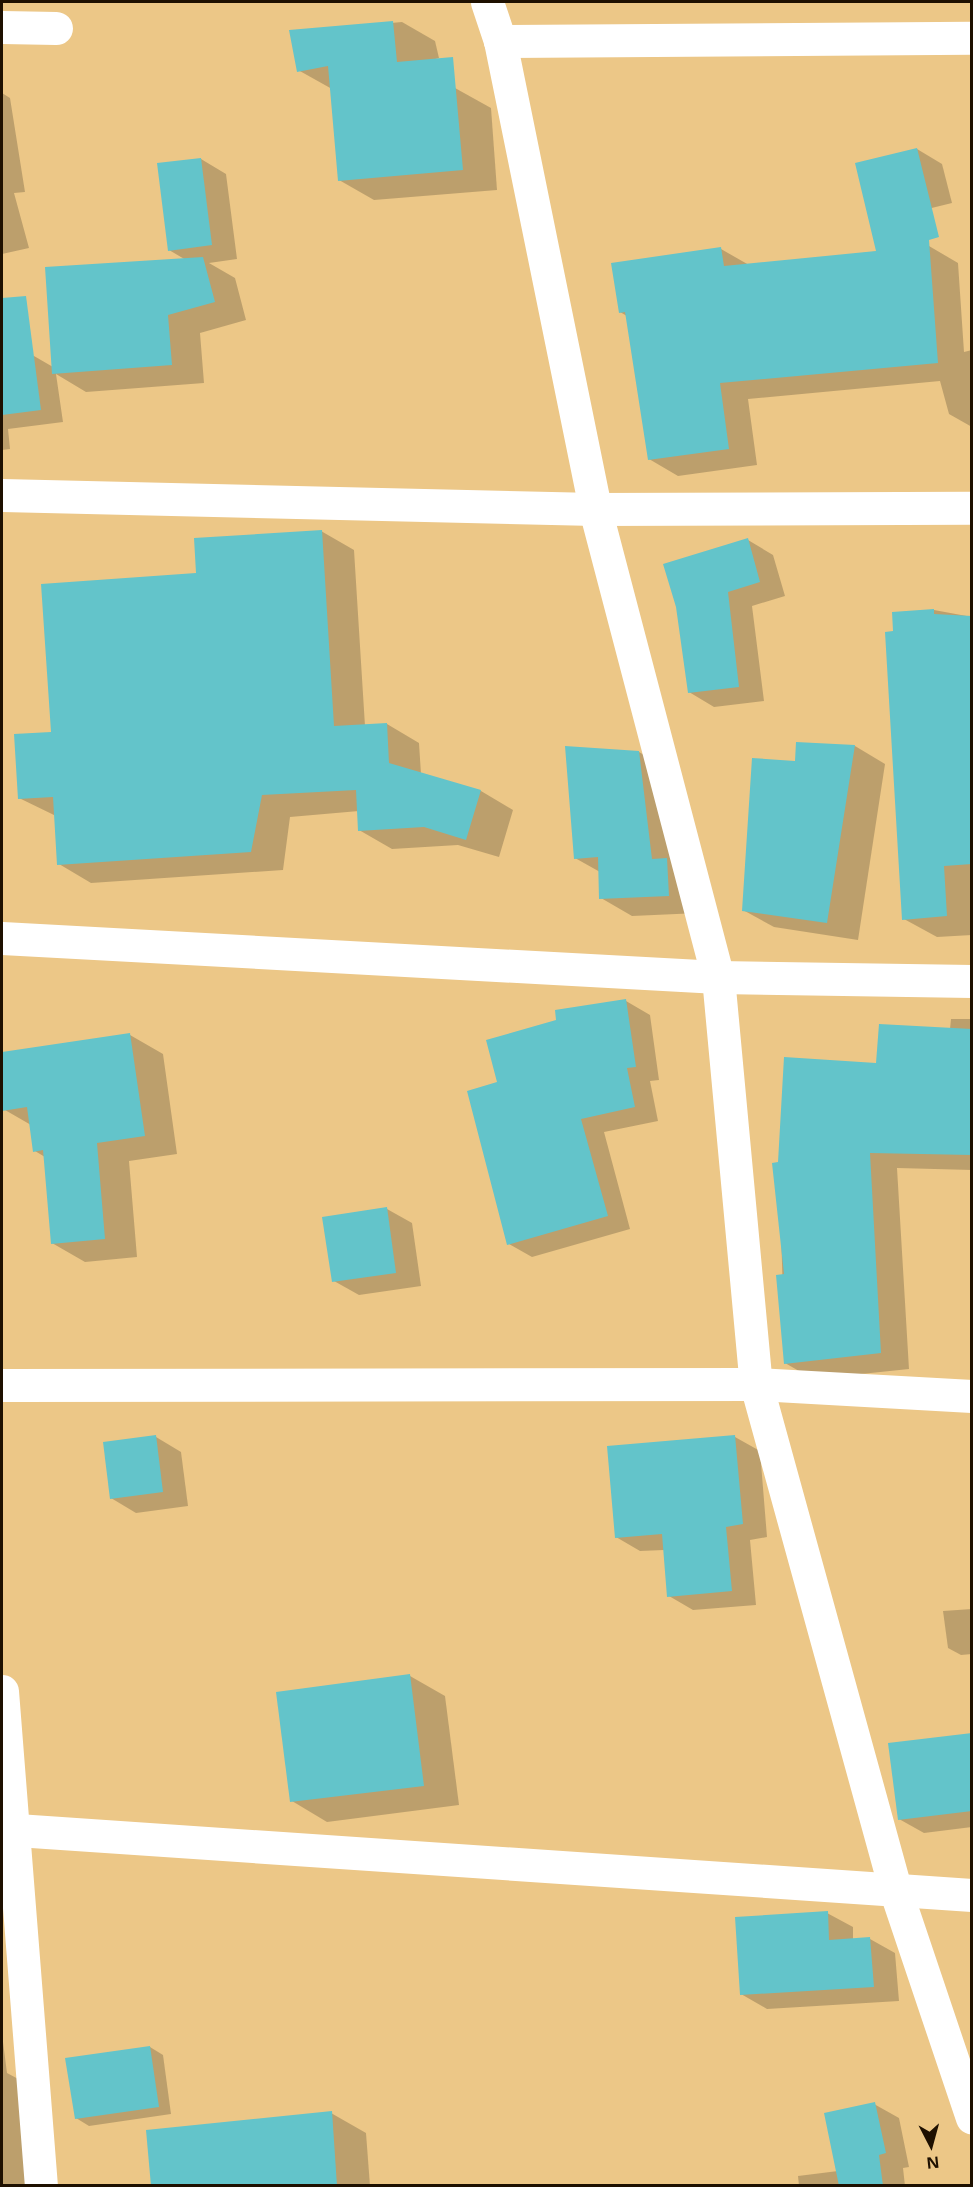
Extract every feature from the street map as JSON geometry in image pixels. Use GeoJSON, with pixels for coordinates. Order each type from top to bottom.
{"type":"FeatureCollection","features":[{"type":"Feature","properties":{"kind":"street"},"geometry":{"type":"LineString","coordinates":[[487,2],[500,41],[595,508],[718,977],[756,1384],[896,1892],[972,2118]]}},
{"type":"Feature","properties":{"kind":"street"},"geometry":{"type":"LineString","coordinates":[[2,27],[56,28]]}},
{"type":"Feature","properties":{"kind":"street"},"geometry":{"type":"LineString","coordinates":[[500,41],[972,38]]}},
{"type":"Feature","properties":{"kind":"street"},"geometry":{"type":"LineString","coordinates":[[2,495],[595,508],[972,508]]}},
{"type":"Feature","properties":{"kind":"street"},"geometry":{"type":"LineString","coordinates":[[2,938],[718,977],[972,981]]}},
{"type":"Feature","properties":{"kind":"street"},"geometry":{"type":"LineString","coordinates":[[2,1386],[756,1384],[972,1396]]}},
{"type":"Feature","properties":{"kind":"street"},"geometry":{"type":"LineString","coordinates":[[2,1691],[9,1828],[41,2186]]}},
{"type":"Feature","properties":{"kind":"street"},"geometry":{"type":"LineString","coordinates":[[9,1828],[896,1892],[972,1895]]}},
{"type":"Feature","properties":{"kind":"building"},"geometry":{"type":"Polygon","coordinates":[[[393,21],[397,62],[453,57],[463,170],[338,181],[328,66],[297,72],[289,30],[393,21]]]}},
{"type":"Feature","properties":{"kind":"building"},"geometry":{"type":"Polygon","coordinates":[[[917,148],[939,237],[929,240],[938,363],[720,383],[729,449],[648,460],[625,312],[619,313],[611,263],[721,247],[724,266],[876,251],[855,163],[917,148]]]}},
{"type":"Feature","properties":{"kind":"building"},"geometry":{"type":"Polygon","coordinates":[[[201,158],[212,245],[168,251],[157,163],[201,158]]]}},
{"type":"Feature","properties":{"kind":"building"},"geometry":{"type":"Polygon","coordinates":[[[203,257],[215,302],[168,315],[172,365],[52,374],[45,267],[203,257]]]}},
{"type":"Feature","properties":{"kind":"building"},"geometry":{"type":"Polygon","coordinates":[[[26,296],[41,410],[2,415],[2,298],[26,296]]]}},
{"type":"Feature","properties":{"kind":"building"},"geometry":{"type":"Polygon","coordinates":[[[322,530],[334,726],[387,723],[389,763],[481,790],[466,840],[424,827],[358,831],[356,790],[262,795],[251,852],[57,865],[53,797],[18,799],[14,734],[51,732],[41,584],[196,573],[194,538],[322,530]]]}},
{"type":"Feature","properties":{"kind":"building"},"geometry":{"type":"Polygon","coordinates":[[[748,538],[760,582],[728,592],[739,687],[688,693],[676,607],[663,564],[748,538]]]}},
{"type":"Feature","properties":{"kind":"building"},"geometry":{"type":"Polygon","coordinates":[[[934,609],[934,614],[972,616],[972,864],[944,866],[947,916],[902,920],[885,632],[893,631],[892,612],[934,609]]]}},
{"type":"Feature","properties":{"kind":"building"},"geometry":{"type":"Polygon","coordinates":[[[796,742],[855,745],[827,923],[742,911],[752,758],[795,761],[796,742]]]}},
{"type":"Feature","properties":{"kind":"building"},"geometry":{"type":"Polygon","coordinates":[[[565,746],[639,751],[652,859],[667,858],[669,896],[599,899],[598,857],[574,859],[565,746]]]}},
{"type":"Feature","properties":{"kind":"building"},"geometry":{"type":"Polygon","coordinates":[[[626,999],[636,1067],[627,1068],[635,1107],[581,1119],[608,1216],[507,1245],[467,1091],[497,1082],[486,1040],[556,1020],[555,1010],[626,999]]]}},
{"type":"Feature","properties":{"kind":"building"},"geometry":{"type":"Polygon","coordinates":[[[879,1024],[972,1029],[972,1155],[870,1153],[881,1353],[784,1364],[776,1275],[784,1274],[772,1163],[778,1162],[784,1057],[876,1063],[879,1024]]]}},
{"type":"Feature","properties":{"kind":"building"},"geometry":{"type":"Polygon","coordinates":[[[130,1033],[145,1136],[97,1143],[105,1239],[51,1244],[43,1150],[33,1152],[27,1107],[2,1111],[2,1052],[130,1033]]]}},
{"type":"Feature","properties":{"kind":"building"},"geometry":{"type":"Polygon","coordinates":[[[387,1207],[396,1273],[332,1282],[322,1217],[387,1207]]]}},
{"type":"Feature","properties":{"kind":"building"},"geometry":{"type":"Polygon","coordinates":[[[156,1435],[163,1492],[110,1499],[103,1442],[156,1435]]]}},
{"type":"Feature","properties":{"kind":"building"},"geometry":{"type":"Polygon","coordinates":[[[735,1435],[743,1524],[726,1527],[732,1591],[667,1597],[662,1534],[615,1538],[607,1446],[735,1435]]]}},
{"type":"Feature","properties":{"kind":"building"},"geometry":{"type":"Polygon","coordinates":[[[410,1674],[424,1786],[290,1802],[276,1692],[410,1674]]]}},
{"type":"Feature","properties":{"kind":"building"},"geometry":{"type":"Polygon","coordinates":[[[972,1733],[972,1811],[898,1820],[888,1743],[972,1733]]]}},
{"type":"Feature","properties":{"kind":"building"},"geometry":{"type":"Polygon","coordinates":[[[828,1911],[829,1940],[870,1937],[874,1987],[740,1995],[735,1917],[828,1911]]]}},
{"type":"Feature","properties":{"kind":"building"},"geometry":{"type":"Polygon","coordinates":[[[150,2046],[159,2107],[75,2119],[65,2058],[150,2046]]]}},
{"type":"Feature","properties":{"kind":"building"},"geometry":{"type":"Polygon","coordinates":[[[875,2102],[886,2153],[879,2155],[883,2186],[839,2186],[824,2113],[875,2102]]]}},
{"type":"Feature","properties":{"kind":"building"},"geometry":{"type":"Polygon","coordinates":[[[332,2111],[337,2186],[151,2186],[146,2130],[332,2111]]]}}]}
